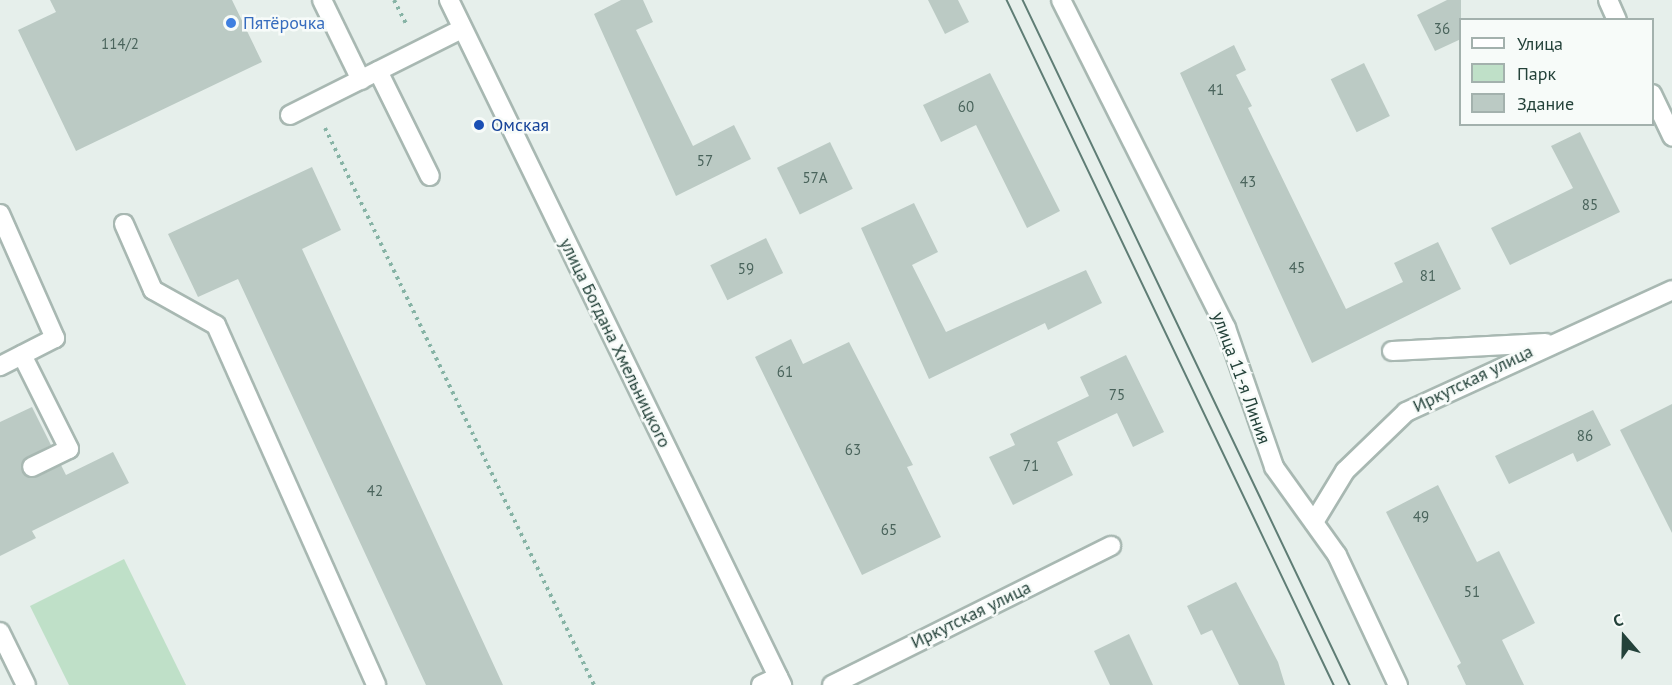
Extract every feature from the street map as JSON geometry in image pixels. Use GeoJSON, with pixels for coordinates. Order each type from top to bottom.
{"type":"FeatureCollection","features":[{"type":"Feature","properties":{"kind":"street"},"geometry":{"type":"LineString","coordinates":[[322,0],[361,80]]}},
{"type":"Feature","properties":{"kind":"street","name":"улица Богдана Хмельницкого"},"geometry":{"type":"LineString","coordinates":[[449,0],[780,681]]}},
{"type":"Feature","properties":{"kind":"street","name":"улица 11-я Линия"},"geometry":{"type":"LineString","coordinates":[[1061,0],[1226,328],[1274,467],[1337,555],[1398,685]]}},
{"type":"Feature","properties":{"kind":"street"},"geometry":{"type":"LineString","coordinates":[[1608,0],[1616,18]]}},
{"type":"Feature","properties":{"kind":"street"},"geometry":{"type":"LineString","coordinates":[[290,115],[462,29]]}},
{"type":"Feature","properties":{"kind":"street"},"geometry":{"type":"LineString","coordinates":[[378,71],[430,176]]}},
{"type":"Feature","properties":{"kind":"street"},"geometry":{"type":"LineString","coordinates":[[1654,96],[1672,136]]}},
{"type":"Feature","properties":{"kind":"street"},"geometry":{"type":"LineString","coordinates":[[0,214],[56,338],[0,366]]}},
{"type":"Feature","properties":{"kind":"street"},"geometry":{"type":"LineString","coordinates":[[124,224],[153,290],[216,325],[376,685]]}},
{"type":"Feature","properties":{"kind":"street","name":"Иркутская улица"},"geometry":{"type":"LineString","coordinates":[[1314,522],[1345,471],[1406,412],[1546,343],[1672,290]]}},
{"type":"Feature","properties":{"kind":"street"},"geometry":{"type":"LineString","coordinates":[[1392,351],[1546,343]]}},
{"type":"Feature","properties":{"kind":"street"},"geometry":{"type":"LineString","coordinates":[[22,355],[69,449],[32,467]]}},
{"type":"Feature","properties":{"kind":"street","name":"Иркутская улица"},"geometry":{"type":"LineString","coordinates":[[832,685],[1111,546]]}},
{"type":"Feature","properties":{"kind":"street"},"geometry":{"type":"LineString","coordinates":[[0,632],[26,685]]}},
{"type":"Feature","properties":{"kind":"street"},"geometry":{"type":"LineString","coordinates":[[760,685],[780,681]]}},
{"type":"Feature","properties":{"kind":"path"},"geometry":{"type":"LineString","coordinates":[[313,103],[594,685]]}},
{"type":"Feature","properties":{"kind":"green space"},"geometry":{"type":"Polygon","coordinates":[[[124,559],[186,685],[69,685],[30,606],[124,559]]]}},
{"type":"Feature","properties":{"kind":"building"},"geometry":{"type":"Polygon","coordinates":[[[50,0],[232,0],[262,62],[76,151],[18,30],[56,12],[50,0]]]}},
{"type":"Feature","properties":{"kind":"building"},"geometry":{"type":"Polygon","coordinates":[[[621,0],[643,0],[653,22],[636,30],[693,146],[734,125],[751,159],[676,196],[594,14],[621,0]]]}},
{"type":"Feature","properties":{"kind":"building"},"geometry":{"type":"Polygon","coordinates":[[[928,0],[958,0],[969,22],[945,34],[928,0]]]}},
{"type":"Feature","properties":{"kind":"building"},"geometry":{"type":"Polygon","coordinates":[[[1447,0],[1461,0],[1459,40],[1435,51],[1417,15],[1447,0]]]}},
{"type":"Feature","properties":{"kind":"building"},"geometry":{"type":"Polygon","coordinates":[[[1234,45],[1246,70],[1236,75],[1252,106],[1248,108],[1346,309],[1403,282],[1394,263],[1438,242],[1461,289],[1312,363],[1180,73],[1234,45]]]}},
{"type":"Feature","properties":{"kind":"building"},"geometry":{"type":"Polygon","coordinates":[[[1364,63],[1390,116],[1357,132],[1331,79],[1364,63]]]}},
{"type":"Feature","properties":{"kind":"building"},"geometry":{"type":"Polygon","coordinates":[[[990,73],[1060,211],[1027,228],[976,125],[941,142],[923,105],[990,73]]]}},
{"type":"Feature","properties":{"kind":"building"},"geometry":{"type":"Polygon","coordinates":[[[1580,132],[1620,212],[1510,265],[1491,228],[1573,188],[1551,146],[1580,132]]]}},
{"type":"Feature","properties":{"kind":"building"},"geometry":{"type":"Polygon","coordinates":[[[830,142],[853,189],[800,215],[777,168],[830,142]]]}},
{"type":"Feature","properties":{"kind":"building"},"geometry":{"type":"Polygon","coordinates":[[[312,167],[341,230],[302,249],[503,685],[426,685],[238,279],[198,297],[168,234],[312,167]]]}},
{"type":"Feature","properties":{"kind":"building"},"geometry":{"type":"Polygon","coordinates":[[[914,203],[938,252],[912,265],[946,332],[1086,270],[1102,303],[1048,330],[1045,323],[929,379],[861,228],[914,203]]]}},
{"type":"Feature","properties":{"kind":"building"},"geometry":{"type":"Polygon","coordinates":[[[766,238],[783,273],[727,300],[710,265],[766,238]]]}},
{"type":"Feature","properties":{"kind":"building"},"geometry":{"type":"Polygon","coordinates":[[[791,339],[803,364],[849,342],[913,465],[907,467],[941,537],[862,575],[755,357],[791,339]]]}},
{"type":"Feature","properties":{"kind":"building"},"geometry":{"type":"Polygon","coordinates":[[[1126,355],[1164,432],[1133,447],[1117,413],[1057,442],[1073,475],[1013,505],[989,457],[1015,445],[1010,434],[1089,396],[1080,377],[1126,355]]]}},
{"type":"Feature","properties":{"kind":"building"},"geometry":{"type":"Polygon","coordinates":[[[1672,404],[1672,533],[1620,430],[1672,404]]]}},
{"type":"Feature","properties":{"kind":"building"},"geometry":{"type":"Polygon","coordinates":[[[32,407],[51,445],[23,460],[25,476],[36,477],[61,465],[66,475],[113,452],[129,483],[32,531],[36,538],[0,556],[0,422],[32,407]]]}},
{"type":"Feature","properties":{"kind":"building"},"geometry":{"type":"Polygon","coordinates":[[[1593,410],[1611,445],[1577,462],[1573,453],[1509,484],[1495,456],[1593,410]]]}},
{"type":"Feature","properties":{"kind":"building"},"geometry":{"type":"Polygon","coordinates":[[[1438,485],[1477,562],[1499,551],[1535,623],[1502,640],[1524,685],[1466,685],[1457,666],[1461,663],[1386,512],[1438,485]]]}},
{"type":"Feature","properties":{"kind":"building"},"geometry":{"type":"Polygon","coordinates":[[[1236,582],[1278,662],[1285,685],[1239,685],[1212,630],[1201,635],[1187,606],[1236,582]]]}},
{"type":"Feature","properties":{"kind":"building"},"geometry":{"type":"Polygon","coordinates":[[[1129,634],[1153,685],[1110,685],[1094,651],[1129,634]]]}},
{"type":"Feature","properties":{"kind":"tram line"},"geometry":{"type":"LineString","coordinates":[[1007,0],[1334,685]]}},
{"type":"Feature","properties":{"kind":"tram line"},"geometry":{"type":"LineString","coordinates":[[1023,0],[1350,685]]}},
{"type":"Feature","properties":{"kind":"place","name":"Пятёрочка"},"geometry":{"type":"Point","coordinates":[231,23]}},
{"type":"Feature","properties":{"kind":"place","name":"Омская"},"geometry":{"type":"Point","coordinates":[479,125]}}]}
